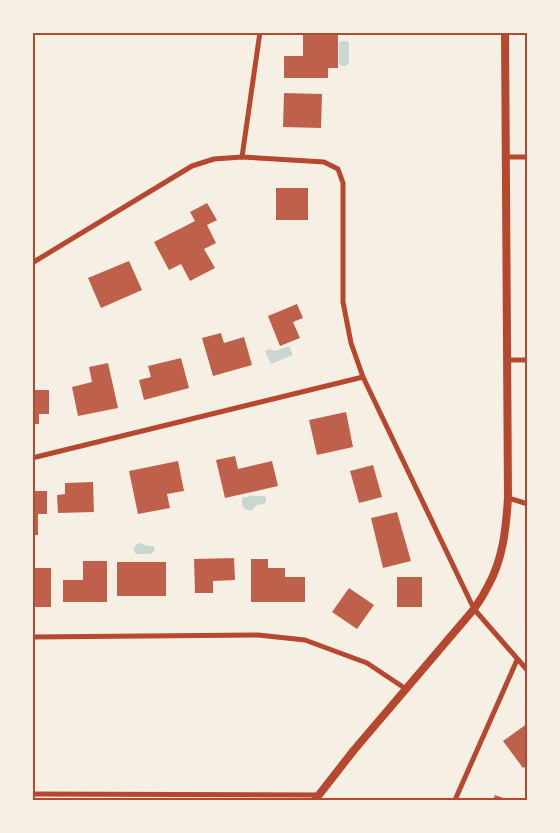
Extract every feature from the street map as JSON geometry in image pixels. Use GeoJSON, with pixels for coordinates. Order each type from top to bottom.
{"type":"FeatureCollection","features":[{"type":"Feature","properties":{"kind":"street"},"geometry":{"type":"LineString","coordinates":[[242,158],[260,32]]}},
{"type":"Feature","properties":{"kind":"street"},"geometry":{"type":"LineString","coordinates":[[32,794],[316,798],[474,609],[489,586],[499,562],[505,534],[508,498],[506,32]]}},
{"type":"Feature","properties":{"kind":"street"},"geometry":{"type":"LineString","coordinates":[[506,157],[528,157]]}},
{"type":"Feature","properties":{"kind":"street"},"geometry":{"type":"LineString","coordinates":[[32,263],[192,166],[214,159],[242,158],[324,162],[338,169],[343,183],[343,302],[351,343],[363,377],[474,609],[528,671]]}},
{"type":"Feature","properties":{"kind":"street"},"geometry":{"type":"LineString","coordinates":[[507,360],[528,360]]}},
{"type":"Feature","properties":{"kind":"street"},"geometry":{"type":"LineString","coordinates":[[32,458],[363,377]]}},
{"type":"Feature","properties":{"kind":"street"},"geometry":{"type":"LineString","coordinates":[[508,498],[528,504]]}},
{"type":"Feature","properties":{"kind":"street"},"geometry":{"type":"LineString","coordinates":[[32,637],[258,635],[305,640],[367,663],[406,689]]}},
{"type":"Feature","properties":{"kind":"street"},"geometry":{"type":"LineString","coordinates":[[455,800],[517,660]]}},
{"type":"Feature","properties":{"kind":"shaded area"},"geometry":{"type":"Polygon","coordinates":[[[342,41],[349,43],[349,63],[345,66],[341,66],[339,63],[339,43],[342,41]]]}},
{"type":"Feature","properties":{"kind":"shaded area"},"geometry":{"type":"Polygon","coordinates":[[[289,346],[293,355],[271,364],[265,351],[270,349],[275,351],[289,346]]]}},
{"type":"Feature","properties":{"kind":"shaded area"},"geometry":{"type":"Polygon","coordinates":[[[251,495],[265,496],[266,502],[257,505],[251,511],[245,509],[242,505],[242,499],[251,495]]]}},
{"type":"Feature","properties":{"kind":"shaded area"},"geometry":{"type":"Polygon","coordinates":[[[141,543],[153,546],[154,551],[151,554],[136,554],[134,551],[135,547],[141,543]]]}},
{"type":"Feature","properties":{"kind":"building"},"geometry":{"type":"Polygon","coordinates":[[[303,32],[338,32],[338,68],[328,68],[328,78],[284,78],[284,56],[303,56],[303,32]]]}},
{"type":"Feature","properties":{"kind":"building"},"geometry":{"type":"Polygon","coordinates":[[[284,93],[322,94],[321,128],[283,127],[284,93]]]}},
{"type":"Feature","properties":{"kind":"building"},"geometry":{"type":"Polygon","coordinates":[[[276,188],[308,188],[308,220],[276,220],[276,188]]]}},
{"type":"Feature","properties":{"kind":"building"},"geometry":{"type":"Polygon","coordinates":[[[207,203],[217,220],[207,225],[216,243],[204,249],[215,268],[190,281],[181,264],[169,270],[154,242],[195,221],[190,212],[207,203]]]}},
{"type":"Feature","properties":{"kind":"building"},"geometry":{"type":"Polygon","coordinates":[[[129,261],[142,290],[101,308],[88,278],[129,261]]]}},
{"type":"Feature","properties":{"kind":"building"},"geometry":{"type":"Polygon","coordinates":[[[297,304],[303,318],[293,322],[300,338],[280,346],[268,316],[297,304]]]}},
{"type":"Feature","properties":{"kind":"building"},"geometry":{"type":"Polygon","coordinates":[[[221,333],[224,343],[244,337],[252,365],[213,376],[202,338],[221,333]]]}},
{"type":"Feature","properties":{"kind":"building"},"geometry":{"type":"Polygon","coordinates":[[[181,358],[189,388],[144,400],[139,380],[151,377],[148,366],[181,358]]]}},
{"type":"Feature","properties":{"kind":"building"},"geometry":{"type":"Polygon","coordinates":[[[108,363],[118,408],[78,416],[72,387],[92,382],[89,367],[108,363]]]}},
{"type":"Feature","properties":{"kind":"building"},"geometry":{"type":"Polygon","coordinates":[[[32,390],[49,390],[49,414],[39,414],[39,424],[32,424],[32,390]]]}},
{"type":"Feature","properties":{"kind":"building"},"geometry":{"type":"Polygon","coordinates":[[[346,412],[353,447],[317,455],[309,420],[346,412]]]}},
{"type":"Feature","properties":{"kind":"building"},"geometry":{"type":"Polygon","coordinates":[[[235,456],[238,469],[272,461],[278,486],[225,498],[216,460],[235,456]]]}},
{"type":"Feature","properties":{"kind":"building"},"geometry":{"type":"Polygon","coordinates":[[[178,461],[184,491],[167,494],[170,508],[138,514],[129,471],[178,461]]]}},
{"type":"Feature","properties":{"kind":"building"},"geometry":{"type":"Polygon","coordinates":[[[373,465],[382,497],[359,503],[350,471],[373,465]]]}},
{"type":"Feature","properties":{"kind":"building"},"geometry":{"type":"Polygon","coordinates":[[[93,482],[94,512],[58,513],[57,495],[65,494],[65,483],[93,482]]]}},
{"type":"Feature","properties":{"kind":"building"},"geometry":{"type":"Polygon","coordinates":[[[32,491],[47,491],[47,514],[38,514],[38,535],[32,535],[32,491]]]}},
{"type":"Feature","properties":{"kind":"building"},"geometry":{"type":"Polygon","coordinates":[[[397,512],[411,561],[383,568],[371,518],[397,512]]]}},
{"type":"Feature","properties":{"kind":"building"},"geometry":{"type":"Polygon","coordinates":[[[234,558],[235,580],[213,581],[213,593],[195,593],[194,559],[234,558]]]}},
{"type":"Feature","properties":{"kind":"building"},"geometry":{"type":"Polygon","coordinates":[[[251,559],[268,559],[268,568],[285,568],[285,577],[305,577],[305,602],[251,602],[251,559]]]}},
{"type":"Feature","properties":{"kind":"building"},"geometry":{"type":"Polygon","coordinates":[[[83,561],[107,561],[107,602],[63,602],[63,580],[83,580],[83,561]]]}},
{"type":"Feature","properties":{"kind":"building"},"geometry":{"type":"Polygon","coordinates":[[[117,562],[166,562],[166,596],[117,596],[117,562]]]}},
{"type":"Feature","properties":{"kind":"building"},"geometry":{"type":"Polygon","coordinates":[[[32,568],[51,568],[51,607],[34,607],[32,568]]]}},
{"type":"Feature","properties":{"kind":"building"},"geometry":{"type":"Polygon","coordinates":[[[397,577],[422,577],[422,607],[397,607],[397,577]]]}},
{"type":"Feature","properties":{"kind":"building"},"geometry":{"type":"Polygon","coordinates":[[[349,588],[374,605],[357,629],[332,612],[349,588]]]}},
{"type":"Feature","properties":{"kind":"building"},"geometry":{"type":"Polygon","coordinates":[[[528,723],[528,765],[523,768],[503,741],[528,723]]]}},
{"type":"Feature","properties":{"kind":"building"},"geometry":{"type":"Polygon","coordinates":[[[495,795],[509,800],[493,800],[495,795]]]}}]}
